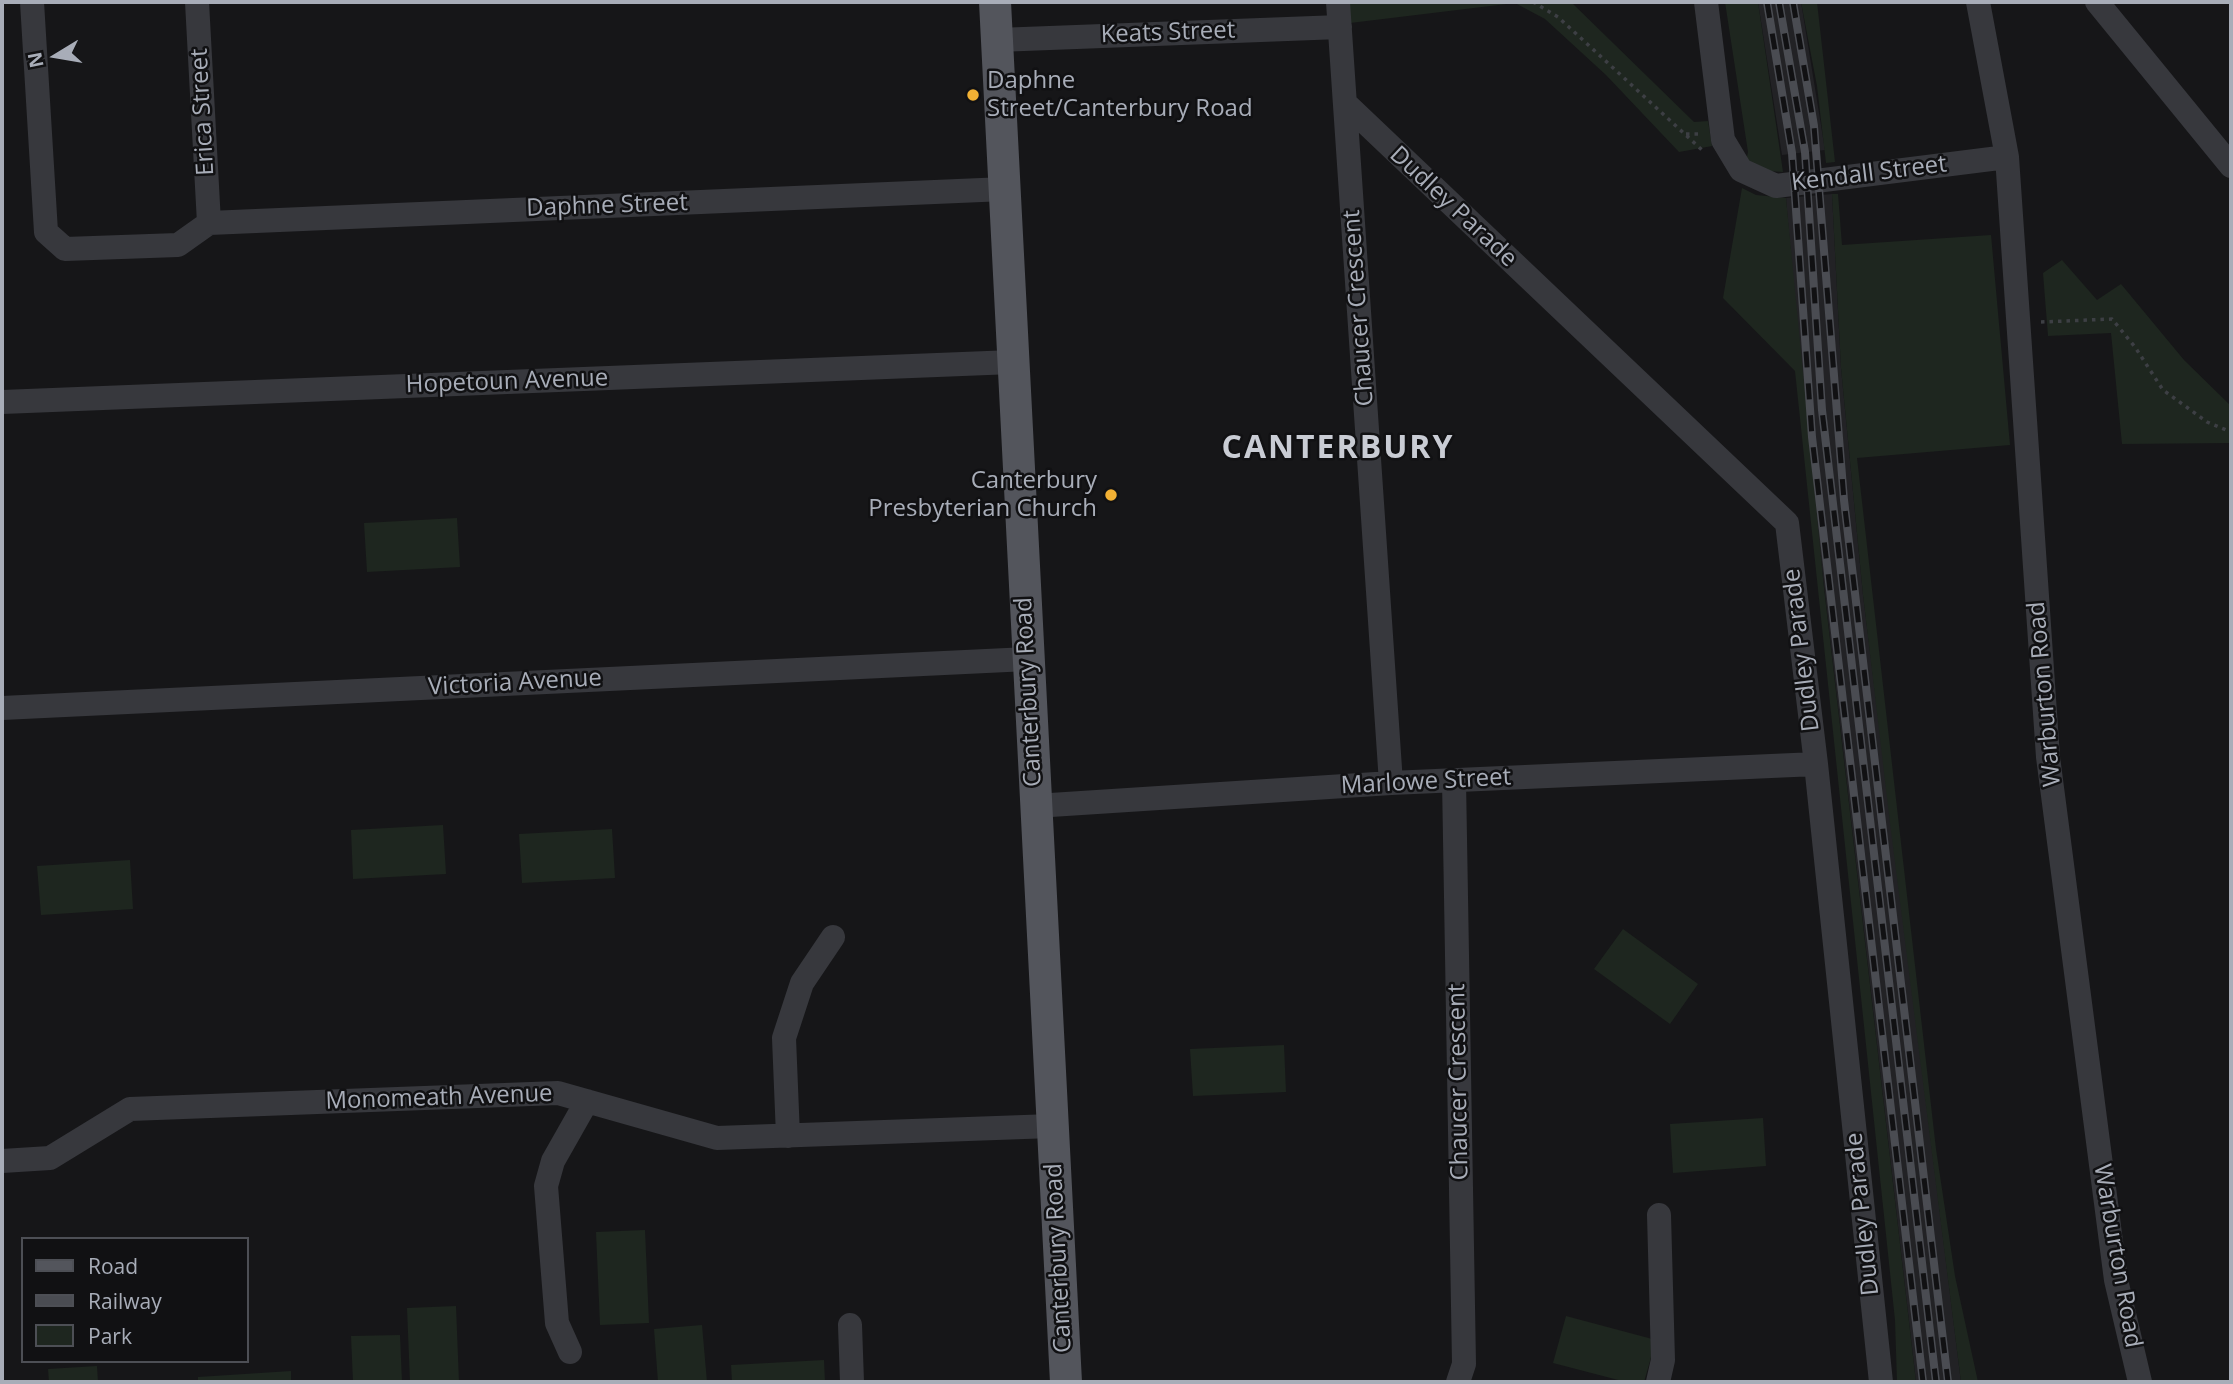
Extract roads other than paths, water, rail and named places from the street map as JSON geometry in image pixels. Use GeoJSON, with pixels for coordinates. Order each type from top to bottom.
{"type":"FeatureCollection","features":[{"type":"Feature","properties":{"kind":"main road","name":"Canterbury Road"},"geometry":{"type":"LineString","coordinates":[[995,2],[1066,1382]]}},
{"type":"Feature","properties":{"kind":"street"},"geometry":{"type":"LineString","coordinates":[[32,2],[46,232],[65,249],[178,244],[209,223]]}},
{"type":"Feature","properties":{"kind":"street","name":"Erica Street"},"geometry":{"type":"LineString","coordinates":[[197,2],[209,223]]}},
{"type":"Feature","properties":{"kind":"street","name":"Chaucer Crescent"},"geometry":{"type":"LineString","coordinates":[[1338,2],[1391,783]]}},
{"type":"Feature","properties":{"kind":"street","name":"Kendall Street"},"geometry":{"type":"LineString","coordinates":[[1706,2],[1723,140],[1741,170],[1776,186],[2007,157]]}},
{"type":"Feature","properties":{"kind":"street","name":"Warburton Road"},"geometry":{"type":"LineString","coordinates":[[1978,2],[2007,157],[2048,757],[2116,1280],[2140,1382]]}},
{"type":"Feature","properties":{"kind":"street"},"geometry":{"type":"LineString","coordinates":[[2097,2],[2231,166]]}},
{"type":"Feature","properties":{"kind":"street","name":"Keats Street"},"geometry":{"type":"LineString","coordinates":[[997,40],[1340,27]]}},
{"type":"Feature","properties":{"kind":"street","name":"Dudley Parade"},"geometry":{"type":"LineString","coordinates":[[1346,104],[1787,523],[1816,764],[1881,1382]]}},
{"type":"Feature","properties":{"kind":"street","name":"Daphne Street"},"geometry":{"type":"LineString","coordinates":[[209,223],[1005,189]]}},
{"type":"Feature","properties":{"kind":"street","name":"Hopetoun Avenue"},"geometry":{"type":"LineString","coordinates":[[2,402],[1013,362]]}},
{"type":"Feature","properties":{"kind":"street","name":"Victoria Avenue"},"geometry":{"type":"LineString","coordinates":[[2,708],[1028,659]]}},
{"type":"Feature","properties":{"kind":"street","name":"Marlowe Street"},"geometry":{"type":"LineString","coordinates":[[1035,806],[1391,783],[1816,764]]}},
{"type":"Feature","properties":{"kind":"street","name":"Chaucer Crescent"},"geometry":{"type":"LineString","coordinates":[[1454,780],[1464,1364],[1458,1382]]}},
{"type":"Feature","properties":{"kind":"street"},"geometry":{"type":"LineString","coordinates":[[788,1136],[783,1038],[802,983],[833,937]]}},
{"type":"Feature","properties":{"kind":"street","name":"Monomeath Avenue"},"geometry":{"type":"LineString","coordinates":[[2,1161],[50,1158],[130,1109],[558,1093],[717,1138],[1052,1126]]}},
{"type":"Feature","properties":{"kind":"street"},"geometry":{"type":"LineString","coordinates":[[570,1352],[556,1323],[546,1186],[553,1161],[587,1101]]}},
{"type":"Feature","properties":{"kind":"street"},"geometry":{"type":"LineString","coordinates":[[1658,1382],[1663,1360],[1659,1214]]}},
{"type":"Feature","properties":{"kind":"street"},"geometry":{"type":"LineString","coordinates":[[850,1325],[852,1382]]}},
{"type":"Feature","properties":{"kind":"railway"},"geometry":{"type":"LineString","coordinates":[[1767,2],[1792,153],[1812,437],[1923,1382]]}},
{"type":"Feature","properties":{"kind":"railway"},"geometry":{"type":"LineString","coordinates":[[1779,2],[1805,152],[1822,410],[1936,1382]]}},
{"type":"Feature","properties":{"kind":"railway"},"geometry":{"type":"LineString","coordinates":[[1793,2],[1814,126],[1844,500],[1948,1382]]}},
{"type":"Feature","properties":{"kind":"place","name":"Daphne Street/Canterbury Road"},"geometry":{"type":"Point","coordinates":[973,95]}},
{"type":"Feature","properties":{"kind":"place","name":"Canterbury Presbyterian Church"},"geometry":{"type":"Point","coordinates":[1111,495]}},
{"type":"Feature","properties":{"kind":"district","name":"CANTERBURY"},"geometry":{"type":"Point","coordinates":[1338,449]}}]}
